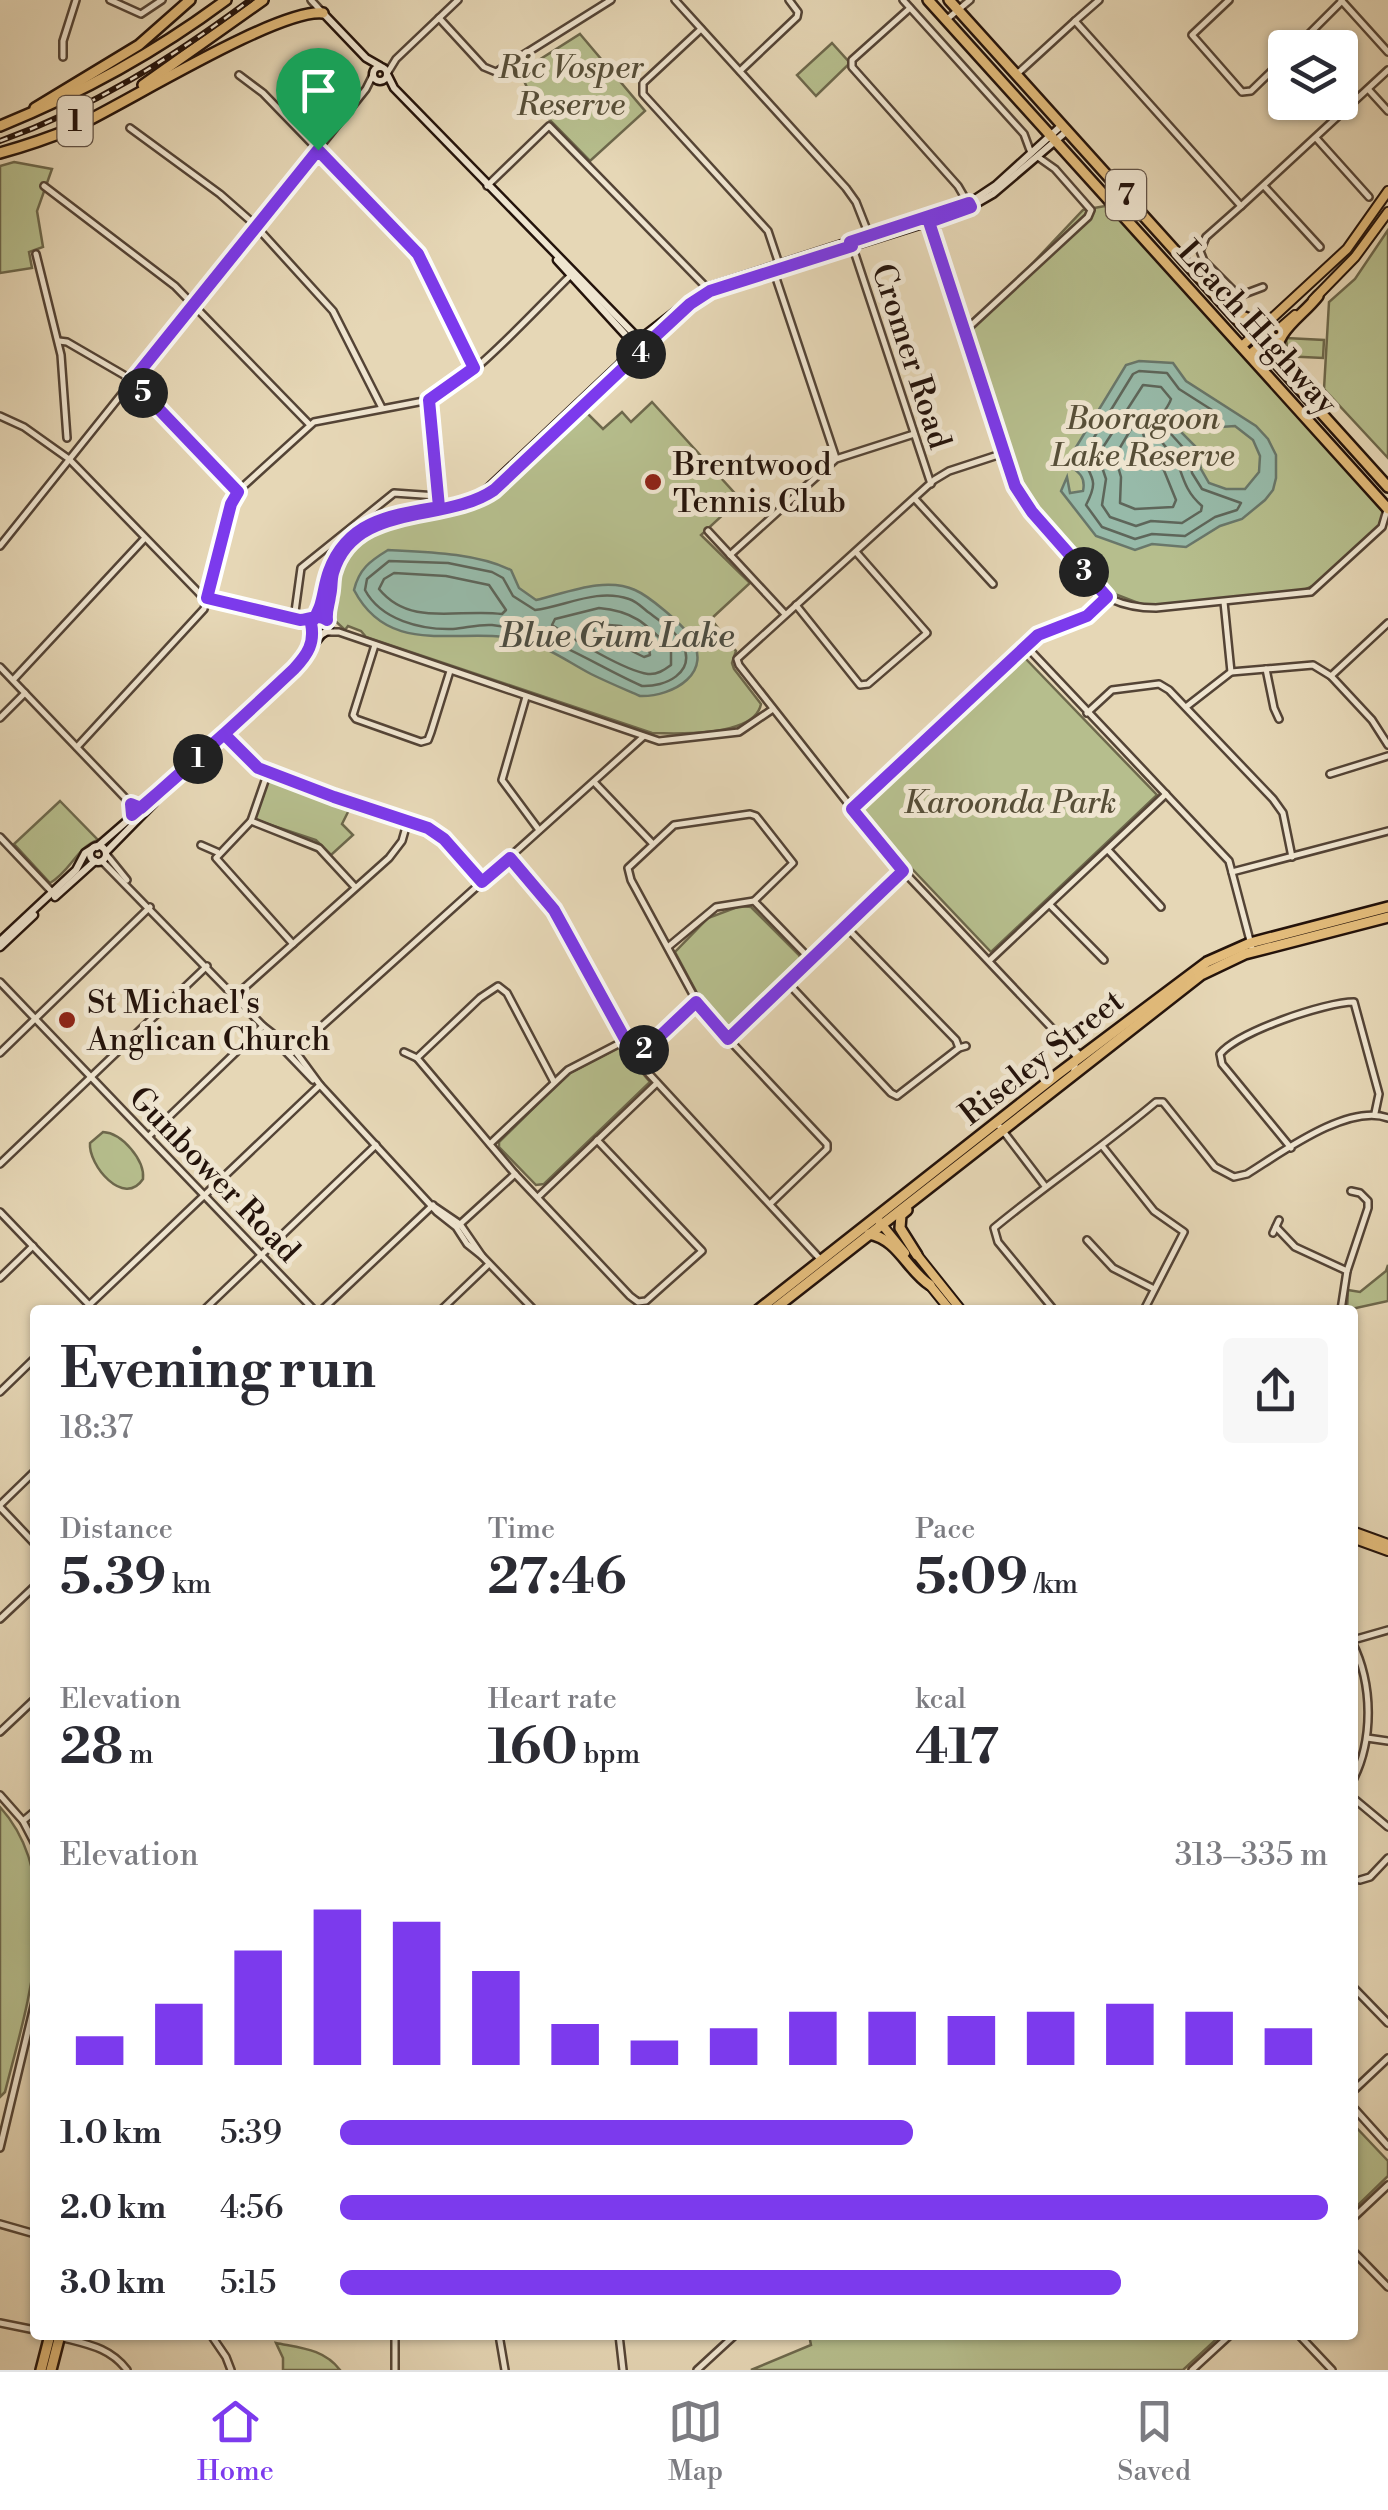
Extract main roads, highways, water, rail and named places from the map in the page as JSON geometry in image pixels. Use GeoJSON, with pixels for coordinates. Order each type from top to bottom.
{"type":"FeatureCollection","features":[{"type":"Feature","properties":{"kind":"highway"},"geometry":{"type":"LineString","coordinates":[[11,122],[139,45],[190,0]]}},
{"type":"Feature","properties":{"kind":"highway","name":"1"},"geometry":{"type":"LineString","coordinates":[[0,126],[61,102],[132,64],[226,0]]}},
{"type":"Feature","properties":{"kind":"highway","name":"1"},"geometry":{"type":"LineString","coordinates":[[0,152],[53,131],[147,83],[263,0]]}},
{"type":"Feature","properties":{"kind":"highway"},"geometry":{"type":"LineString","coordinates":[[296,17],[310,0]]}},
{"type":"Feature","properties":{"kind":"highway","name":"Leach Highway"},"geometry":{"type":"LineString","coordinates":[[928,0],[1387,509]]}},
{"type":"Feature","properties":{"kind":"highway","name":"Leach Highway"},"geometry":{"type":"LineString","coordinates":[[949,0],[1388,486]]}},
{"type":"Feature","properties":{"kind":"highway"},"geometry":{"type":"LineString","coordinates":[[0,152],[73,128],[242,40],[296,17],[323,13]]}},
{"type":"Feature","properties":{"kind":"highway"},"geometry":{"type":"LineString","coordinates":[[1174,270],[1185,260]]}},
{"type":"Feature","properties":{"kind":"highway"},"geometry":{"type":"LineString","coordinates":[[1276,363],[1279,337],[1318,296]]}},
{"type":"Feature","properties":{"kind":"highway"},"geometry":{"type":"LineString","coordinates":[[1231,312],[1265,325]]}},
{"type":"Feature","properties":{"kind":"highway","name":"Riseley Street"},"geometry":{"type":"LineString","coordinates":[[764,1305],[822,1260],[934,1184],[1078,1058],[1195,970],[1252,948],[1388,908]]}},
{"type":"Feature","properties":{"kind":"highway","name":"Riseley Street"},"geometry":{"type":"LineString","coordinates":[[779,1305],[999,1126],[1073,1074],[1190,982],[1252,948],[1388,916]]}},
{"type":"Feature","properties":{"kind":"highway"},"geometry":{"type":"LineString","coordinates":[[917,1255],[900,1228],[901,1215],[928,1194],[934,1184]]}},
{"type":"Feature","properties":{"kind":"highway"},"geometry":{"type":"LineString","coordinates":[[869,1234],[888,1241],[918,1277],[930,1285]]}},
{"type":"Feature","properties":{"kind":"highway"},"geometry":{"type":"LineString","coordinates":[[783,1305],[787,1299]]}},
{"type":"Feature","properties":{"kind":"highway"},"geometry":{"type":"LineString","coordinates":[[41,2370],[53,2340]]}},
{"type":"Feature","properties":{"kind":"highway"},"geometry":{"type":"LineString","coordinates":[[51,2370],[55,2340]]}},
{"type":"Feature","properties":{"kind":"main road"},"geometry":{"type":"LineString","coordinates":[[323,13],[638,343]]}},
{"type":"Feature","properties":{"kind":"main road"},"geometry":{"type":"LineString","coordinates":[[312,644],[312,629],[330,569],[349,540],[386,516],[465,506],[494,490],[638,343],[708,290],[970,205],[1065,128]]}},
{"type":"Feature","properties":{"kind":"main road"},"geometry":{"type":"LineString","coordinates":[[1256,340],[1265,325],[1347,249],[1388,191]]}},
{"type":"Feature","properties":{"kind":"main road"},"geometry":{"type":"LineString","coordinates":[[1245,351],[1318,296],[1355,257],[1388,212]]}},
{"type":"Feature","properties":{"kind":"main road"},"geometry":{"type":"LineString","coordinates":[[54,894],[102,857],[164,790],[294,669],[324,633],[333,572],[349,547],[382,522],[439,509]]}},
{"type":"Feature","properties":{"kind":"main road"},"geometry":{"type":"LineString","coordinates":[[315,618],[328,621]]}},
{"type":"Feature","properties":{"kind":"main road"},"geometry":{"type":"LineString","coordinates":[[312,629],[324,633]]}},
{"type":"Feature","properties":{"kind":"main road"},"geometry":{"type":"LineString","coordinates":[[102,857],[91,855],[95,848],[164,790]]}},
{"type":"Feature","properties":{"kind":"main road"},"geometry":{"type":"LineString","coordinates":[[95,848],[102,857]]}},
{"type":"Feature","properties":{"kind":"main road"},"geometry":{"type":"LineString","coordinates":[[0,944],[54,894],[87,851],[95,848]]}},
{"type":"Feature","properties":{"kind":"main road"},"geometry":{"type":"LineString","coordinates":[[883,1218],[957,1305]]}},
{"type":"Feature","properties":{"kind":"main road"},"geometry":{"type":"LineString","coordinates":[[883,1218],[946,1305]]}},
{"type":"Feature","properties":{"kind":"main road"},"geometry":{"type":"LineString","coordinates":[[1358,1536],[1388,1547]]}},
{"type":"Feature","properties":{"kind":"water"},"geometry":{"type":"Polygon","coordinates":[[[1139,361],[1173,363],[1186,381],[1256,426],[1276,455],[1276,478],[1265,500],[1242,519],[1220,526],[1186,547],[1152,544],[1135,550],[1096,536],[1061,491],[1067,477],[1070,493],[1083,491],[1081,475],[1068,465],[1126,365],[1139,361]],[[1185,422],[1181,432],[1197,448],[1201,469],[1209,483],[1226,489],[1245,489],[1259,472],[1260,456],[1253,440],[1235,426],[1205,428],[1185,422]]]}},
{"type":"Feature","properties":{"kind":"water","name":"Blue Gum Lake"},"geometry":{"type":"Polygon","coordinates":[[[388,550],[451,554],[497,564],[511,570],[519,588],[536,600],[598,585],[635,590],[664,610],[689,635],[696,648],[694,671],[677,687],[640,696],[529,642],[506,637],[433,636],[389,626],[370,612],[354,590],[366,566],[388,550]]]}},
{"type":"Feature","properties":{"kind":"railway"},"geometry":{"type":"LineString","coordinates":[[0,141],[67,113],[130,80],[250,0]]}},
{"type":"Feature","properties":{"kind":"place","name":"Brentwood Tennis Club"},"geometry":{"type":"Point","coordinates":[653,482]}},
{"type":"Feature","properties":{"kind":"place","name":"St Michael's Anglican Church"},"geometry":{"type":"Point","coordinates":[67,1020]}},
{"type":"Feature","properties":{"kind":"park label","name":"Ric Vosper Reserve"},"geometry":{"type":"Point","coordinates":[571,86]}},
{"type":"Feature","properties":{"kind":"park label","name":"Booragoon Lake Reserve"},"geometry":{"type":"Point","coordinates":[1143,436]}},
{"type":"Feature","properties":{"kind":"park label","name":"Karoonda Park"},"geometry":{"type":"Point","coordinates":[1010,802]}}]}
